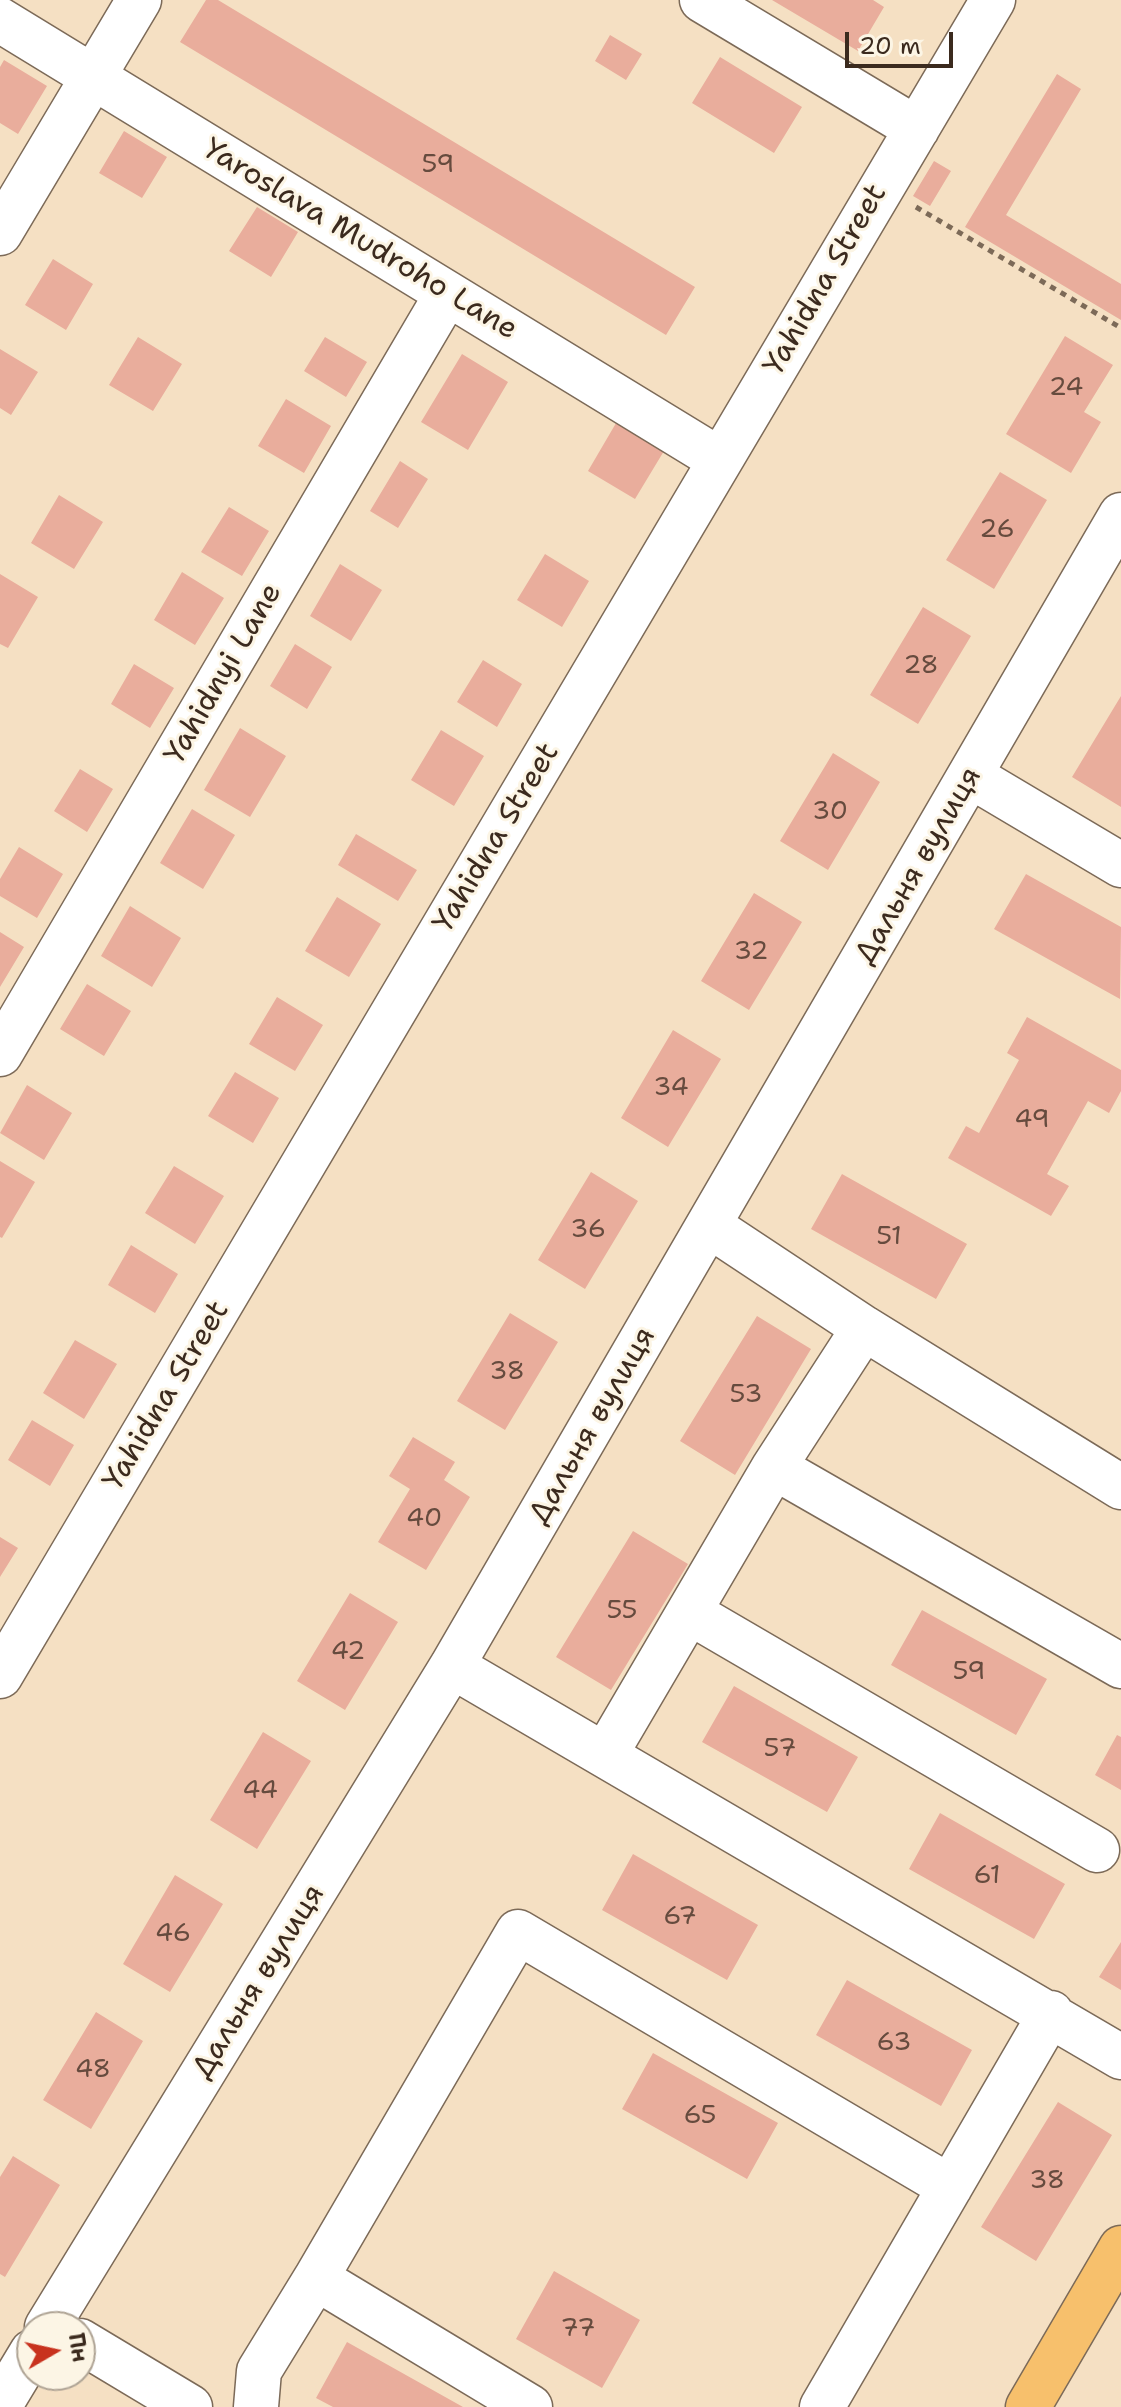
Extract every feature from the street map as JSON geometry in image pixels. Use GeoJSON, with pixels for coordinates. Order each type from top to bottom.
{"type":"FeatureCollection","features":[{"type":"Feature","properties":{"kind":"main road"},"geometry":{"type":"LineString","coordinates":[[1028,2407],[1121,2248]]}},
{"type":"Feature","properties":{"kind":"street"},"geometry":{"type":"LineString","coordinates":[[0,233],[139,0]]}},
{"type":"Feature","properties":{"kind":"street"},"geometry":{"type":"LineString","coordinates":[[702,0],[917,129]]}},
{"type":"Feature","properties":{"kind":"street","name":"Yahidna Street"},"geometry":{"type":"LineString","coordinates":[[5,1659],[993,0]]}},
{"type":"Feature","properties":{"kind":"street","name":"Yaroslava Mudroho Lane"},"geometry":{"type":"LineString","coordinates":[[0,20],[720,460]]}},
{"type":"Feature","properties":{"kind":"street","name":"Yahidnyi Lane"},"geometry":{"type":"LineString","coordinates":[[0,1054],[447,294]]}},
{"type":"Feature","properties":{"kind":"street","name":"Дальня вулиця"},"geometry":{"type":"LineString","coordinates":[[67,2311],[452,1666],[1121,515]]}},
{"type":"Feature","properties":{"kind":"street"},"geometry":{"type":"LineString","coordinates":[[971,776],[1121,865]]}},
{"type":"Feature","properties":{"kind":"street"},"geometry":{"type":"LineString","coordinates":[[710,1226],[864,1328],[1121,1487]]}},
{"type":"Feature","properties":{"kind":"street"},"geometry":{"type":"LineString","coordinates":[[605,1755],[774,1467],[864,1328]]}},
{"type":"Feature","properties":{"kind":"street"},"geometry":{"type":"LineString","coordinates":[[774,1467],[1121,1666]]}},
{"type":"Feature","properties":{"kind":"street"},"geometry":{"type":"LineString","coordinates":[[689,1612],[1097,1850]]}},
{"type":"Feature","properties":{"kind":"street"},"geometry":{"type":"LineString","coordinates":[[452,1666],[1051,2013],[1121,2057]]}},
{"type":"Feature","properties":{"kind":"street"},"geometry":{"type":"LineString","coordinates":[[96,2357],[190,2407],[258,2389],[316,2278],[518,1932],[950,2187]]}},
{"type":"Feature","properties":{"kind":"street"},"geometry":{"type":"LineString","coordinates":[[822,2407],[1051,2013]]}},
{"type":"Feature","properties":{"kind":"street"},"geometry":{"type":"LineString","coordinates":[[316,2278],[530,2407]]}},
{"type":"Feature","properties":{"kind":"street","name":"Дальня вулиця"},"geometry":{"type":"LineString","coordinates":[[0,2405],[16,2384]]}},
{"type":"Feature","properties":{"kind":"path"},"geometry":{"type":"LineString","coordinates":[[881,186],[1121,328]]}},
{"type":"Feature","properties":{"kind":"building"},"geometry":{"type":"Polygon","coordinates":[[[206,0],[218,0],[695,287],[666,335],[180,42],[206,0]]]}},
{"type":"Feature","properties":{"kind":"building"},"geometry":{"type":"Polygon","coordinates":[[[772,0],[873,0],[884,7],[858,51],[772,0]]]}},
{"type":"Feature","properties":{"kind":"building"},"geometry":{"type":"Polygon","coordinates":[[[610,35],[642,54],[626,80],[595,61],[610,35]]]}},
{"type":"Feature","properties":{"kind":"building"},"geometry":{"type":"Polygon","coordinates":[[[720,57],[802,107],[774,153],[692,103],[720,57]]]}},
{"type":"Feature","properties":{"kind":"building"},"geometry":{"type":"Polygon","coordinates":[[[4,60],[47,86],[18,134],[0,123],[0,67],[4,60]]]}},
{"type":"Feature","properties":{"kind":"building"},"geometry":{"type":"Polygon","coordinates":[[[1057,74],[1081,89],[1006,215],[1121,284],[1121,320],[965,227],[1057,74]]]}},
{"type":"Feature","properties":{"kind":"building"},"geometry":{"type":"Polygon","coordinates":[[[124,131],[167,157],[142,198],[99,173],[124,131]]]}},
{"type":"Feature","properties":{"kind":"building"},"geometry":{"type":"Polygon","coordinates":[[[934,161],[951,171],[930,206],[913,196],[934,161]]]}},
{"type":"Feature","properties":{"kind":"building"},"geometry":{"type":"Polygon","coordinates":[[[257,207],[298,232],[271,277],[229,251],[257,207]]]}},
{"type":"Feature","properties":{"kind":"building"},"geometry":{"type":"Polygon","coordinates":[[[53,259],[93,284],[66,330],[25,305],[53,259]]]}},
{"type":"Feature","properties":{"kind":"building"},"geometry":{"type":"Polygon","coordinates":[[[1065,336],[1113,365],[1084,412],[1101,422],[1071,473],[1006,434],[1065,336]]]}},
{"type":"Feature","properties":{"kind":"building"},"geometry":{"type":"Polygon","coordinates":[[[138,337],[182,364],[153,411],[109,385],[138,337]]]}},
{"type":"Feature","properties":{"kind":"building"},"geometry":{"type":"Polygon","coordinates":[[[325,337],[367,362],[346,397],[304,371],[325,337]]]}},
{"type":"Feature","properties":{"kind":"building"},"geometry":{"type":"Polygon","coordinates":[[[0,349],[38,372],[11,415],[0,408],[0,349]]]}},
{"type":"Feature","properties":{"kind":"building"},"geometry":{"type":"Polygon","coordinates":[[[462,354],[508,382],[468,450],[421,422],[462,354]]]}},
{"type":"Feature","properties":{"kind":"building"},"geometry":{"type":"Polygon","coordinates":[[[286,399],[331,426],[304,473],[258,446],[286,399]]]}},
{"type":"Feature","properties":{"kind":"building"},"geometry":{"type":"Polygon","coordinates":[[[619,418],[667,446],[635,499],[588,471],[619,418]]]}},
{"type":"Feature","properties":{"kind":"building"},"geometry":{"type":"Polygon","coordinates":[[[400,461],[428,479],[398,528],[370,511],[400,461]]]}},
{"type":"Feature","properties":{"kind":"building"},"geometry":{"type":"Polygon","coordinates":[[[1000,472],[1047,500],[994,589],[946,560],[1000,472]]]}},
{"type":"Feature","properties":{"kind":"building"},"geometry":{"type":"Polygon","coordinates":[[[59,495],[103,522],[74,569],[31,543],[59,495]]]}},
{"type":"Feature","properties":{"kind":"building"},"geometry":{"type":"Polygon","coordinates":[[[229,507],[269,531],[242,576],[201,552],[229,507]]]}},
{"type":"Feature","properties":{"kind":"building"},"geometry":{"type":"Polygon","coordinates":[[[545,554],[589,581],[562,627],[517,600],[545,554]]]}},
{"type":"Feature","properties":{"kind":"building"},"geometry":{"type":"Polygon","coordinates":[[[340,564],[382,590],[351,641],[310,616],[340,564]]]}},
{"type":"Feature","properties":{"kind":"building"},"geometry":{"type":"Polygon","coordinates":[[[182,572],[224,598],[195,645],[154,620],[182,572]]]}},
{"type":"Feature","properties":{"kind":"building"},"geometry":{"type":"Polygon","coordinates":[[[0,574],[38,597],[8,648],[0,644],[0,574]]]}},
{"type":"Feature","properties":{"kind":"building"},"geometry":{"type":"Polygon","coordinates":[[[923,607],[971,636],[918,724],[870,695],[923,607]]]}},
{"type":"Feature","properties":{"kind":"building"},"geometry":{"type":"Polygon","coordinates":[[[295,644],[332,667],[307,709],[270,686],[295,644]]]}},
{"type":"Feature","properties":{"kind":"building"},"geometry":{"type":"Polygon","coordinates":[[[483,660],[522,684],[497,727],[457,702],[483,660]]]}},
{"type":"Feature","properties":{"kind":"building"},"geometry":{"type":"Polygon","coordinates":[[[134,664],[174,688],[150,728],[111,704],[134,664]]]}},
{"type":"Feature","properties":{"kind":"building"},"geometry":{"type":"Polygon","coordinates":[[[1121,696],[1121,807],[1072,777],[1121,696]]]}},
{"type":"Feature","properties":{"kind":"building"},"geometry":{"type":"Polygon","coordinates":[[[240,728],[286,756],[250,817],[204,790],[240,728]]]}},
{"type":"Feature","properties":{"kind":"building"},"geometry":{"type":"Polygon","coordinates":[[[441,730],[484,756],[454,806],[411,780],[441,730]]]}},
{"type":"Feature","properties":{"kind":"building"},"geometry":{"type":"Polygon","coordinates":[[[833,753],[880,782],[828,870],[780,841],[833,753]]]}},
{"type":"Feature","properties":{"kind":"building"},"geometry":{"type":"Polygon","coordinates":[[[80,769],[113,789],[87,832],[54,811],[80,769]]]}},
{"type":"Feature","properties":{"kind":"building"},"geometry":{"type":"Polygon","coordinates":[[[192,809],[235,835],[203,889],[160,863],[192,809]]]}},
{"type":"Feature","properties":{"kind":"building"},"geometry":{"type":"Polygon","coordinates":[[[356,834],[417,870],[398,901],[338,865],[356,834]]]}},
{"type":"Feature","properties":{"kind":"building"},"geometry":{"type":"Polygon","coordinates":[[[19,847],[63,874],[37,918],[0,896],[0,879],[19,847]]]}},
{"type":"Feature","properties":{"kind":"building"},"geometry":{"type":"Polygon","coordinates":[[[1026,874],[1121,927],[1120,999],[994,929],[1026,874]]]}},
{"type":"Feature","properties":{"kind":"building"},"geometry":{"type":"Polygon","coordinates":[[[754,893],[802,922],[749,1010],[701,981],[754,893]]]}},
{"type":"Feature","properties":{"kind":"building"},"geometry":{"type":"Polygon","coordinates":[[[337,897],[381,924],[349,977],[305,951],[337,897]]]}},
{"type":"Feature","properties":{"kind":"building"},"geometry":{"type":"Polygon","coordinates":[[[130,906],[181,938],[152,987],[101,956],[130,906]]]}},
{"type":"Feature","properties":{"kind":"building"},"geometry":{"type":"Polygon","coordinates":[[[0,932],[24,947],[0,987],[0,932]]]}},
{"type":"Feature","properties":{"kind":"building"},"geometry":{"type":"Polygon","coordinates":[[[87,984],[131,1011],[104,1056],[60,1029],[87,984]]]}},
{"type":"Feature","properties":{"kind":"building"},"geometry":{"type":"Polygon","coordinates":[[[277,997],[323,1025],[295,1071],[249,1044],[277,997]]]}},
{"type":"Feature","properties":{"kind":"building"},"geometry":{"type":"Polygon","coordinates":[[[1027,1017],[1121,1070],[1121,1091],[1109,1113],[1088,1101],[1047,1174],[1069,1186],[1051,1216],[948,1158],[966,1126],[979,1133],[1019,1060],[1007,1053],[1027,1017]]]}},
{"type":"Feature","properties":{"kind":"building"},"geometry":{"type":"Polygon","coordinates":[[[673,1030],[721,1059],[668,1147],[621,1118],[673,1030]]]}},
{"type":"Feature","properties":{"kind":"building"},"geometry":{"type":"Polygon","coordinates":[[[235,1072],[279,1098],[253,1143],[208,1116],[235,1072]]]}},
{"type":"Feature","properties":{"kind":"building"},"geometry":{"type":"Polygon","coordinates":[[[27,1085],[72,1113],[44,1160],[0,1133],[27,1085]]]}},
{"type":"Feature","properties":{"kind":"building"},"geometry":{"type":"Polygon","coordinates":[[[0,1161],[35,1182],[2,1238],[0,1237],[0,1161]]]}},
{"type":"Feature","properties":{"kind":"building"},"geometry":{"type":"Polygon","coordinates":[[[174,1166],[224,1196],[195,1244],[145,1213],[174,1166]]]}},
{"type":"Feature","properties":{"kind":"building"},"geometry":{"type":"Polygon","coordinates":[[[591,1172],[638,1201],[585,1289],[538,1260],[591,1172]]]}},
{"type":"Feature","properties":{"kind":"building"},"geometry":{"type":"Polygon","coordinates":[[[842,1174],[967,1244],[936,1299],[811,1229],[842,1174]]]}},
{"type":"Feature","properties":{"kind":"building"},"geometry":{"type":"Polygon","coordinates":[[[131,1245],[178,1274],[155,1313],[108,1285],[131,1245]]]}},
{"type":"Feature","properties":{"kind":"building"},"geometry":{"type":"Polygon","coordinates":[[[510,1313],[558,1342],[505,1430],[457,1401],[510,1313]]]}},
{"type":"Feature","properties":{"kind":"building"},"geometry":{"type":"Polygon","coordinates":[[[757,1316],[811,1349],[735,1475],[680,1441],[757,1316]]]}},
{"type":"Feature","properties":{"kind":"building"},"geometry":{"type":"Polygon","coordinates":[[[75,1340],[117,1364],[84,1419],[43,1393],[75,1340]]]}},
{"type":"Feature","properties":{"kind":"building"},"geometry":{"type":"Polygon","coordinates":[[[32,1420],[74,1445],[50,1486],[8,1460],[32,1420]]]}},
{"type":"Feature","properties":{"kind":"building"},"geometry":{"type":"Polygon","coordinates":[[[413,1437],[455,1462],[444,1480],[470,1497],[426,1570],[378,1542],[410,1489],[389,1476],[413,1437]]]}},
{"type":"Feature","properties":{"kind":"building"},"geometry":{"type":"Polygon","coordinates":[[[633,1531],[688,1564],[611,1690],[556,1657],[633,1531]]]}},
{"type":"Feature","properties":{"kind":"building"},"geometry":{"type":"Polygon","coordinates":[[[0,1537],[18,1548],[0,1577],[0,1537]]]}},
{"type":"Feature","properties":{"kind":"building"},"geometry":{"type":"Polygon","coordinates":[[[350,1593],[398,1622],[345,1710],[297,1681],[350,1593]]]}},
{"type":"Feature","properties":{"kind":"building"},"geometry":{"type":"Polygon","coordinates":[[[922,1610],[1047,1679],[1016,1735],[891,1665],[922,1610]]]}},
{"type":"Feature","properties":{"kind":"building"},"geometry":{"type":"Polygon","coordinates":[[[734,1686],[858,1757],[827,1812],[702,1742],[734,1686]]]}},
{"type":"Feature","properties":{"kind":"building"},"geometry":{"type":"Polygon","coordinates":[[[263,1732],[311,1761],[257,1849],[210,1820],[263,1732]]]}},
{"type":"Feature","properties":{"kind":"building"},"geometry":{"type":"Polygon","coordinates":[[[1117,1735],[1121,1737],[1121,1790],[1095,1775],[1117,1735]]]}},
{"type":"Feature","properties":{"kind":"building"},"geometry":{"type":"Polygon","coordinates":[[[940,1813],[1065,1884],[1034,1939],[909,1869],[940,1813]]]}},
{"type":"Feature","properties":{"kind":"building"},"geometry":{"type":"Polygon","coordinates":[[[633,1854],[758,1925],[727,1980],[602,1910],[633,1854]]]}},
{"type":"Feature","properties":{"kind":"building"},"geometry":{"type":"Polygon","coordinates":[[[175,1875],[223,1904],[170,1992],[123,1964],[175,1875]]]}},
{"type":"Feature","properties":{"kind":"building"},"geometry":{"type":"Polygon","coordinates":[[[1121,1942],[1121,1990],[1099,1977],[1121,1942]]]}},
{"type":"Feature","properties":{"kind":"building"},"geometry":{"type":"Polygon","coordinates":[[[847,1980],[972,2050],[941,2106],[816,2035],[847,1980]]]}},
{"type":"Feature","properties":{"kind":"building"},"geometry":{"type":"Polygon","coordinates":[[[96,2012],[143,2041],[91,2129],[43,2100],[96,2012]]]}},
{"type":"Feature","properties":{"kind":"building"},"geometry":{"type":"Polygon","coordinates":[[[653,2053],[778,2123],[747,2179],[622,2109],[653,2053]]]}},
{"type":"Feature","properties":{"kind":"building"},"geometry":{"type":"Polygon","coordinates":[[[1058,2102],[1112,2135],[1036,2261],[981,2227],[1058,2102]]]}},
{"type":"Feature","properties":{"kind":"building"},"geometry":{"type":"Polygon","coordinates":[[[13,2156],[60,2185],[5,2277],[0,2274],[0,2177],[13,2156]]]}},
{"type":"Feature","properties":{"kind":"building"},"geometry":{"type":"Polygon","coordinates":[[[554,2271],[640,2320],[602,2388],[516,2339],[554,2271]]]}},
{"type":"Feature","properties":{"kind":"building"},"geometry":{"type":"Polygon","coordinates":[[[347,2342],[463,2407],[333,2407],[316,2398],[347,2342]]]}}]}
